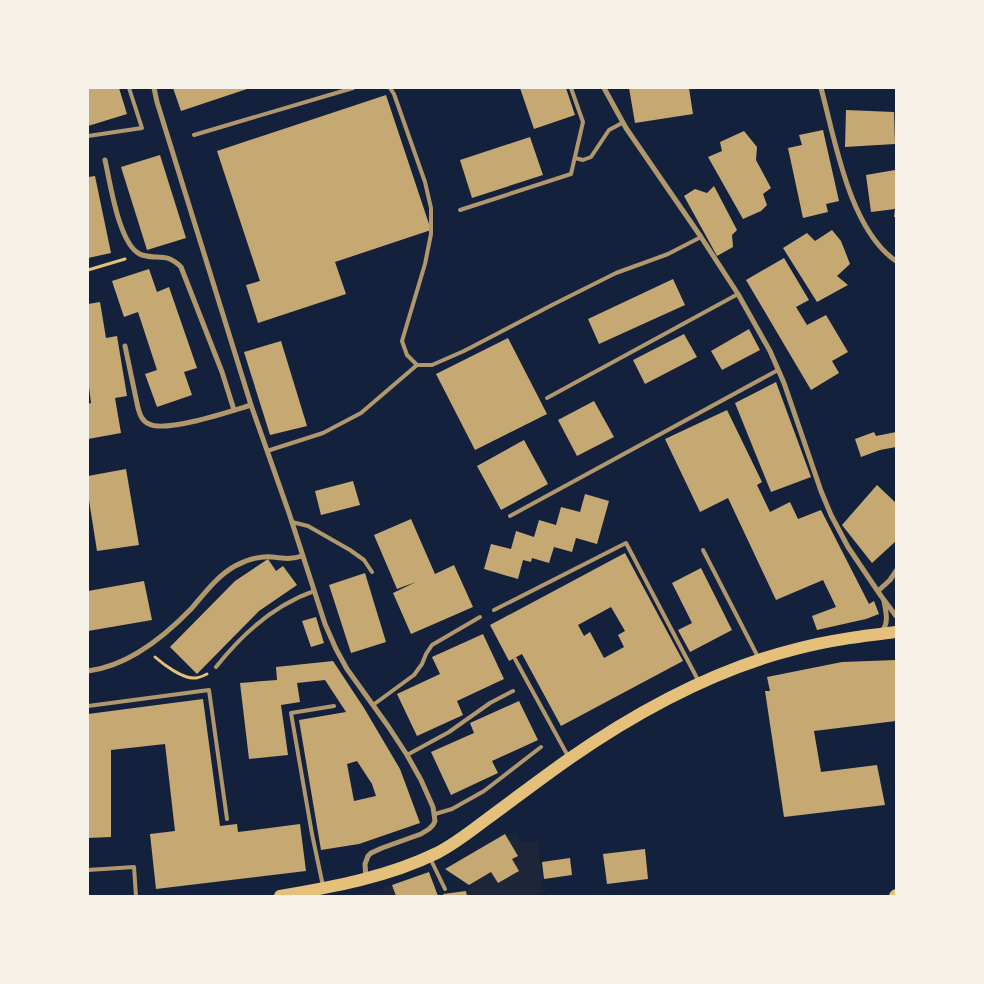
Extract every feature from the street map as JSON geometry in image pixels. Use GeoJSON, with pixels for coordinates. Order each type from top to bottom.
{"type":"FeatureCollection","features":[{"type":"Feature","properties":{"kind":"main road"},"geometry":{"type":"LineString","coordinates":[[280,896],[366,878],[400,868],[442,850],[611,731],[699,682],[759,659],[798,648],[856,637],[896,632]]}},
{"type":"Feature","properties":{"kind":"main road"},"geometry":{"type":"LineString","coordinates":[[856,637],[896,638]]}},
{"type":"Feature","properties":{"kind":"street"},"geometry":{"type":"LineString","coordinates":[[154,88],[156,102],[251,405],[325,624],[347,670],[407,754],[429,796],[435,814],[434,823],[429,830],[371,853],[365,864],[366,878]]}},
{"type":"Feature","properties":{"kind":"street"},"geometry":{"type":"LineString","coordinates":[[604,88],[622,123],[701,237],[738,294],[770,351],[784,383],[831,515],[848,547],[896,616]]}},
{"type":"Feature","properties":{"kind":"street"},"geometry":{"type":"LineString","coordinates":[[821,88],[844,177],[854,203],[878,244],[896,261]]}},
{"type":"Feature","properties":{"kind":"street"},"geometry":{"type":"LineString","coordinates":[[105,160],[119,221],[129,245],[142,255],[169,258],[181,267],[209,337],[234,410]]}},
{"type":"Feature","properties":{"kind":"street"},"geometry":{"type":"LineString","coordinates":[[125,346],[138,408],[143,420],[148,424],[171,426],[251,405]]}},
{"type":"Feature","properties":{"kind":"street"},"geometry":{"type":"LineString","coordinates":[[88,671],[112,665],[145,648],[176,623],[202,595],[232,568],[258,558],[271,556],[292,559],[302,556]]}},
{"type":"Feature","properties":{"kind":"street"},"geometry":{"type":"LineString","coordinates":[[878,591],[890,580],[896,571]]}},
{"type":"Feature","properties":{"kind":"street"},"geometry":{"type":"LineString","coordinates":[[879,634],[885,628],[886,621],[885,606],[881,596]]}},
{"type":"Feature","properties":{"kind":"lane"},"geometry":{"type":"LineString","coordinates":[[88,136],[142,128],[129,88]]}},
{"type":"Feature","properties":{"kind":"lane"},"geometry":{"type":"LineString","coordinates":[[194,135],[353,88]]}},
{"type":"Feature","properties":{"kind":"lane"},"geometry":{"type":"LineString","coordinates":[[390,88],[394,94],[425,182],[431,208],[431,234],[425,264],[402,341],[406,355],[417,365]]}},
{"type":"Feature","properties":{"kind":"lane"},"geometry":{"type":"LineString","coordinates":[[460,210],[571,174],[583,122],[571,88]]}},
{"type":"Feature","properties":{"kind":"lane"},"geometry":{"type":"LineString","coordinates":[[575,158],[583,160],[591,157],[609,130],[622,123]]}},
{"type":"Feature","properties":{"kind":"lane"},"geometry":{"type":"LineString","coordinates":[[267,451],[323,433],[361,413],[417,365],[432,365],[464,351],[616,273],[668,254],[701,237]]}},
{"type":"Feature","properties":{"kind":"lane"},"geometry":{"type":"LineString","coordinates":[[547,398],[738,294]]}},
{"type":"Feature","properties":{"kind":"lane"},"geometry":{"type":"LineString","coordinates":[[510,516],[778,370]]}},
{"type":"Feature","properties":{"kind":"lane"},"geometry":{"type":"LineString","coordinates":[[292,522],[308,526],[350,550],[364,560],[372,572]]}},
{"type":"Feature","properties":{"kind":"lane"},"geometry":{"type":"LineString","coordinates":[[494,610],[626,543],[699,682]]}},
{"type":"Feature","properties":{"kind":"lane"},"geometry":{"type":"LineString","coordinates":[[704,550],[759,659]]}},
{"type":"Feature","properties":{"kind":"lane"},"geometry":{"type":"LineString","coordinates":[[216,667],[240,638],[268,616],[288,602],[314,591]]}},
{"type":"Feature","properties":{"kind":"lane"},"geometry":{"type":"LineString","coordinates":[[372,705],[414,675],[432,645],[480,617]]}},
{"type":"Feature","properties":{"kind":"lane"},"geometry":{"type":"LineString","coordinates":[[515,659],[569,759]]}},
{"type":"Feature","properties":{"kind":"lane"},"geometry":{"type":"LineString","coordinates":[[88,706],[209,690],[227,819]]}},
{"type":"Feature","properties":{"kind":"lane"},"geometry":{"type":"LineString","coordinates":[[407,754],[449,732],[490,703],[513,691]]}},
{"type":"Feature","properties":{"kind":"lane"},"geometry":{"type":"LineString","coordinates":[[323,888],[291,713],[334,706]]}},
{"type":"Feature","properties":{"kind":"lane"},"geometry":{"type":"LineString","coordinates":[[435,814],[452,809],[484,790],[541,747]]}},
{"type":"Feature","properties":{"kind":"lane"},"geometry":{"type":"LineString","coordinates":[[429,856],[445,889]]}},
{"type":"Feature","properties":{"kind":"lane"},"geometry":{"type":"LineString","coordinates":[[88,870],[134,867],[136,896]]}},
{"type":"Feature","properties":{"kind":"path"},"geometry":{"type":"LineString","coordinates":[[88,270],[142,255]]}},
{"type":"Feature","properties":{"kind":"path"},"geometry":{"type":"LineString","coordinates":[[145,648],[162,663],[190,678],[202,676],[216,667]]}},
{"type":"Feature","properties":{"kind":"shaded area"},"geometry":{"type":"Polygon","coordinates":[[[505,834],[518,835],[520,842],[538,841],[543,887],[548,889],[535,896],[467,896],[467,891],[472,884],[491,872],[498,883],[519,871],[512,859],[517,855],[505,834]]]}},
{"type":"Feature","properties":{"kind":"shaded area"},"geometry":{"type":"Polygon","coordinates":[[[392,885],[396,896],[351,896],[392,885]]]}},
{"type":"Feature","properties":{"kind":"building"},"geometry":{"type":"Polygon","coordinates":[[[88,88],[119,88],[127,114],[88,126],[88,88]]]}},
{"type":"Feature","properties":{"kind":"building"},"geometry":{"type":"Polygon","coordinates":[[[173,88],[250,88],[181,111],[173,88]]]}},
{"type":"Feature","properties":{"kind":"building"},"geometry":{"type":"Polygon","coordinates":[[[520,88],[566,88],[575,115],[534,129],[520,88]]]}},
{"type":"Feature","properties":{"kind":"building"},"geometry":{"type":"Polygon","coordinates":[[[629,88],[689,88],[693,114],[635,123],[629,88]]]}},
{"type":"Feature","properties":{"kind":"building"},"geometry":{"type":"Polygon","coordinates":[[[386,95],[431,230],[335,262],[346,294],[258,323],[246,285],[260,281],[217,151],[386,95]]]}},
{"type":"Feature","properties":{"kind":"building"},"geometry":{"type":"Polygon","coordinates":[[[846,110],[894,112],[895,144],[845,147],[846,110]]]}},
{"type":"Feature","properties":{"kind":"building"},"geometry":{"type":"Polygon","coordinates":[[[823,130],[839,201],[826,204],[828,212],[803,218],[788,148],[802,145],[799,135],[823,130]]]}},
{"type":"Feature","properties":{"kind":"building"},"geometry":{"type":"Polygon","coordinates":[[[744,131],[757,147],[756,160],[771,188],[763,194],[767,205],[761,211],[743,219],[708,157],[722,151],[720,142],[744,131]]]}},
{"type":"Feature","properties":{"kind":"building"},"geometry":{"type":"Polygon","coordinates":[[[530,137],[543,175],[472,198],[460,160],[530,137]]]}},
{"type":"Feature","properties":{"kind":"building"},"geometry":{"type":"Polygon","coordinates":[[[160,155],[186,238],[147,250],[121,167],[160,155]]]}},
{"type":"Feature","properties":{"kind":"building"},"geometry":{"type":"Polygon","coordinates":[[[896,170],[896,217],[894,217],[895,209],[871,212],[866,175],[896,170]]]}},
{"type":"Feature","properties":{"kind":"building"},"geometry":{"type":"Polygon","coordinates":[[[95,176],[111,253],[88,258],[88,177],[95,176]]]}},
{"type":"Feature","properties":{"kind":"building"},"geometry":{"type":"Polygon","coordinates":[[[714,186],[737,230],[732,235],[733,247],[717,256],[684,196],[695,189],[707,193],[714,186]]]}},
{"type":"Feature","properties":{"kind":"building"},"geometry":{"type":"Polygon","coordinates":[[[832,230],[841,241],[850,264],[837,276],[848,285],[817,302],[783,248],[807,233],[815,241],[832,230]]]}},
{"type":"Feature","properties":{"kind":"building"},"geometry":{"type":"Polygon","coordinates":[[[784,258],[809,300],[796,307],[807,325],[826,315],[848,352],[832,361],[839,373],[811,390],[746,280],[784,258]]]}},
{"type":"Feature","properties":{"kind":"building"},"geometry":{"type":"Polygon","coordinates":[[[149,269],[157,292],[169,287],[197,368],[184,372],[192,395],[157,407],[145,374],[157,370],[138,312],[124,317],[112,281],[149,269]]]}},
{"type":"Feature","properties":{"kind":"building"},"geometry":{"type":"Polygon","coordinates":[[[673,279],[685,305],[599,344],[588,319],[673,279]]]}},
{"type":"Feature","properties":{"kind":"building"},"geometry":{"type":"Polygon","coordinates":[[[100,302],[106,338],[117,336],[127,396],[115,398],[121,433],[88,439],[88,404],[91,403],[88,379],[88,304],[100,302]]]}},
{"type":"Feature","properties":{"kind":"building"},"geometry":{"type":"Polygon","coordinates":[[[749,329],[760,350],[722,370],[711,351],[749,329]]]}},
{"type":"Feature","properties":{"kind":"building"},"geometry":{"type":"Polygon","coordinates":[[[684,334],[697,357],[645,384],[633,360],[684,334]]]}},
{"type":"Feature","properties":{"kind":"building"},"geometry":{"type":"Polygon","coordinates":[[[508,338],[547,414],[475,450],[436,374],[508,338]]]}},
{"type":"Feature","properties":{"kind":"building"},"geometry":{"type":"Polygon","coordinates":[[[281,341],[307,426],[270,435],[244,352],[281,341]]]}},
{"type":"Feature","properties":{"kind":"building"},"geometry":{"type":"Polygon","coordinates":[[[776,382],[811,477],[771,492],[735,403],[776,382]]]}},
{"type":"Feature","properties":{"kind":"building"},"geometry":{"type":"Polygon","coordinates":[[[594,401],[614,437],[577,456],[558,420],[594,401]]]}},
{"type":"Feature","properties":{"kind":"building"},"geometry":{"type":"Polygon","coordinates":[[[727,410],[762,482],[757,485],[770,512],[790,502],[798,519],[821,510],[869,604],[874,601],[879,614],[866,619],[817,630],[812,616],[836,607],[823,580],[776,600],[728,498],[700,512],[665,439],[727,410]]]}},
{"type":"Feature","properties":{"kind":"building"},"geometry":{"type":"Polygon","coordinates":[[[874,432],[876,436],[896,432],[896,447],[880,450],[861,457],[855,439],[874,432]]]}},
{"type":"Feature","properties":{"kind":"building"},"geometry":{"type":"Polygon","coordinates":[[[524,440],[548,484],[501,510],[477,466],[524,440]]]}},
{"type":"Feature","properties":{"kind":"building"},"geometry":{"type":"Polygon","coordinates":[[[126,469],[139,545],[97,551],[88,494],[88,476],[126,469]]]}},
{"type":"Feature","properties":{"kind":"building"},"geometry":{"type":"Polygon","coordinates":[[[353,481],[360,505],[321,515],[315,491],[353,481]]]}},
{"type":"Feature","properties":{"kind":"building"},"geometry":{"type":"Polygon","coordinates":[[[877,485],[896,503],[896,541],[872,563],[842,525],[877,485]]]}},
{"type":"Feature","properties":{"kind":"building"},"geometry":{"type":"Polygon","coordinates":[[[585,494],[609,501],[597,544],[576,538],[572,552],[554,547],[549,563],[532,558],[531,562],[523,560],[518,579],[484,569],[491,544],[511,549],[516,531],[534,537],[539,520],[556,525],[561,507],[580,512],[585,494]]]}},
{"type":"Feature","properties":{"kind":"building"},"geometry":{"type":"Polygon","coordinates":[[[411,519],[435,574],[454,565],[473,607],[411,634],[393,593],[416,582],[397,589],[374,535],[411,519]]]}},
{"type":"Feature","properties":{"kind":"building"},"geometry":{"type":"Polygon","coordinates":[[[625,553],[683,661],[561,726],[522,654],[509,661],[490,625],[625,553]],[[611,607],[578,625],[584,636],[590,632],[604,658],[624,647],[618,635],[625,631],[611,607]]]}},
{"type":"Feature","properties":{"kind":"building"},"geometry":{"type":"Polygon","coordinates":[[[268,559],[276,571],[283,566],[297,585],[259,611],[197,674],[170,647],[235,581],[268,559]]]}},
{"type":"Feature","properties":{"kind":"building"},"geometry":{"type":"Polygon","coordinates":[[[701,568],[732,630],[690,652],[678,630],[692,623],[672,583],[701,568]]]}},
{"type":"Feature","properties":{"kind":"building"},"geometry":{"type":"Polygon","coordinates":[[[365,573],[386,642],[351,653],[329,585],[365,573]]]}},
{"type":"Feature","properties":{"kind":"building"},"geometry":{"type":"Polygon","coordinates":[[[144,581],[152,620],[88,631],[88,591],[144,581]]]}},
{"type":"Feature","properties":{"kind":"building"},"geometry":{"type":"Polygon","coordinates":[[[316,617],[324,643],[311,647],[302,621],[316,617]]]}},
{"type":"Feature","properties":{"kind":"building"},"geometry":{"type":"Polygon","coordinates":[[[483,634],[504,679],[457,701],[463,715],[417,736],[397,694],[440,674],[432,657],[483,634]]]}},
{"type":"Feature","properties":{"kind":"building"},"geometry":{"type":"Polygon","coordinates":[[[896,660],[896,721],[814,731],[821,772],[877,765],[885,805],[784,817],[765,691],[770,691],[767,677],[842,662],[896,660]]]}},
{"type":"Feature","properties":{"kind":"building"},"geometry":{"type":"Polygon","coordinates":[[[333,661],[364,708],[400,769],[420,823],[359,844],[321,850],[299,720],[346,712],[325,680],[297,683],[300,702],[281,705],[288,755],[249,759],[240,683],[277,680],[276,667],[333,661]],[[357,761],[347,764],[354,801],[376,796],[372,784],[357,761]]]}},
{"type":"Feature","properties":{"kind":"building"},"geometry":{"type":"Polygon","coordinates":[[[203,699],[220,826],[237,824],[238,832],[300,824],[306,871],[156,889],[150,834],[175,831],[165,744],[111,750],[111,837],[88,838],[88,714],[203,699]]]}},
{"type":"Feature","properties":{"kind":"building"},"geometry":{"type":"Polygon","coordinates":[[[519,701],[538,740],[492,761],[498,773],[451,795],[431,752],[474,733],[470,723],[519,701]]]}},
{"type":"Feature","properties":{"kind":"building"},"geometry":{"type":"Polygon","coordinates":[[[505,834],[518,856],[512,859],[519,871],[498,883],[491,872],[469,885],[445,869],[505,834]]]}},
{"type":"Feature","properties":{"kind":"building"},"geometry":{"type":"Polygon","coordinates":[[[645,849],[648,879],[607,884],[603,854],[645,849]]]}},
{"type":"Feature","properties":{"kind":"building"},"geometry":{"type":"Polygon","coordinates":[[[570,858],[572,875],[544,879],[542,862],[570,858]]]}},
{"type":"Feature","properties":{"kind":"building"},"geometry":{"type":"Polygon","coordinates":[[[429,872],[438,896],[396,896],[392,885],[429,872]]]}},
{"type":"Feature","properties":{"kind":"building"},"geometry":{"type":"Polygon","coordinates":[[[466,891],[467,896],[444,896],[443,894],[466,891]]]}}]}
